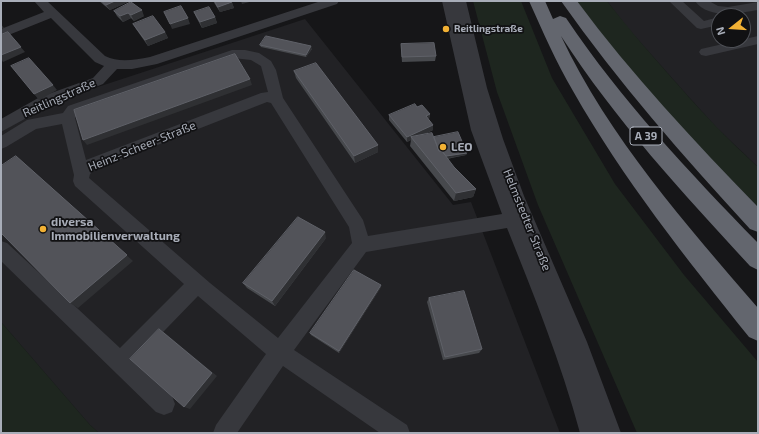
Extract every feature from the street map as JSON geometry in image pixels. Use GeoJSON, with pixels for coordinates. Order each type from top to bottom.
{"type":"FeatureCollection","features":[{"type":"Feature","properties":{"kind":"highway"},"geometry":{"type":"LineString","coordinates":[[537,1],[549,30],[574,78],[634,171],[689,243],[758,328]]}},
{"type":"Feature","properties":{"kind":"highway","name":"A 39"},"geometry":{"type":"LineString","coordinates":[[548,1],[572,43],[608,90],[702,200],[758,259]]}},
{"type":"Feature","properties":{"kind":"highway","name":"A 39"},"geometry":{"type":"LineString","coordinates":[[568,1],[633,86],[678,137],[758,222]]}},
{"type":"Feature","properties":{"kind":"street","name":"Reitlingstraße"},"geometry":{"type":"LineString","coordinates":[[40,1],[100,60],[113,65],[130,66],[152,61],[333,1]]}},
{"type":"Feature","properties":{"kind":"street","name":"Helmstedter Straße"},"geometry":{"type":"LineString","coordinates":[[448,1],[462,68],[478,130],[511,220],[538,283],[582,402],[591,433]]}},
{"type":"Feature","properties":{"kind":"street","name":"Helmstedter Straße"},"geometry":{"type":"LineString","coordinates":[[460,1],[485,106],[495,140],[524,217],[555,287],[584,360],[610,433]]}},
{"type":"Feature","properties":{"kind":"street"},"geometry":{"type":"LineString","coordinates":[[675,1],[701,25],[711,23]]}},
{"type":"Feature","properties":{"kind":"street"},"geometry":{"type":"LineString","coordinates":[[702,1],[708,6],[723,12],[758,6]]}},
{"type":"Feature","properties":{"kind":"street"},"geometry":{"type":"LineString","coordinates":[[1,34],[52,13]]}},
{"type":"Feature","properties":{"kind":"street"},"geometry":{"type":"LineString","coordinates":[[706,52],[758,40]]}},
{"type":"Feature","properties":{"kind":"street"},"geometry":{"type":"LineString","coordinates":[[81,174],[68,117],[72,110],[232,54],[249,54],[263,60],[271,72],[276,99],[357,225],[361,245]]}},
{"type":"Feature","properties":{"kind":"street","name":"Reitlingstraße"},"geometry":{"type":"LineString","coordinates":[[1,126],[45,101],[98,81],[113,65]]}},
{"type":"Feature","properties":{"kind":"street","name":"Heinz-Scheer-Straße"},"geometry":{"type":"LineString","coordinates":[[276,99],[266,97],[90,165],[83,170],[81,174],[81,181],[197,284],[280,352],[400,433]]}},
{"type":"Feature","properties":{"kind":"street"},"geometry":{"type":"LineString","coordinates":[[1,143],[32,124],[68,117]]}},
{"type":"Feature","properties":{"kind":"street"},"geometry":{"type":"LineString","coordinates":[[224,433],[280,352],[361,245],[511,220]]}},
{"type":"Feature","properties":{"kind":"street"},"geometry":{"type":"LineString","coordinates":[[1,249],[164,404]]}},
{"type":"Feature","properties":{"kind":"street"},"geometry":{"type":"LineString","coordinates":[[120,362],[197,284]]}},
{"type":"Feature","properties":{"kind":"shaded area"},"geometry":{"type":"Polygon","coordinates":[[[473,1],[521,1],[552,78],[615,184],[684,275],[758,362],[758,433],[637,433],[538,205],[497,92],[473,1]]]}},
{"type":"Feature","properties":{"kind":"shaded area"},"geometry":{"type":"Polygon","coordinates":[[[576,1],[607,1],[638,39],[692,100],[758,167],[758,207],[684,132],[621,59],[576,1]]]}},
{"type":"Feature","properties":{"kind":"shaded area"},"geometry":{"type":"Polygon","coordinates":[[[607,1],[758,1],[758,167],[717,128],[626,26],[607,1]]]}},
{"type":"Feature","properties":{"kind":"shaded area"},"geometry":{"type":"Polygon","coordinates":[[[305,19],[453,205],[471,202],[560,433],[99,433],[90,425],[1,322],[1,132],[49,103],[305,19]]]}},
{"type":"Feature","properties":{"kind":"shaded area"},"geometry":{"type":"Polygon","coordinates":[[[1,322],[90,425],[99,433],[1,433],[1,322]]]}},
{"type":"Feature","properties":{"kind":"building"},"geometry":{"type":"Polygon","coordinates":[[[102,1],[115,1],[106,5],[102,1]]]}},
{"type":"Feature","properties":{"kind":"building"},"geometry":{"type":"Polygon","coordinates":[[[215,1],[231,1],[232,2],[218,7],[215,1]]]}},
{"type":"Feature","properties":{"kind":"building"},"geometry":{"type":"Polygon","coordinates":[[[131,2],[142,10],[131,15],[128,13],[120,16],[114,11],[131,2]]]}},
{"type":"Feature","properties":{"kind":"building"},"geometry":{"type":"Polygon","coordinates":[[[181,6],[188,18],[170,24],[164,12],[181,6]]]}},
{"type":"Feature","properties":{"kind":"building"},"geometry":{"type":"Polygon","coordinates":[[[209,7],[215,17],[200,22],[194,12],[209,7]]]}},
{"type":"Feature","properties":{"kind":"building"},"geometry":{"type":"Polygon","coordinates":[[[153,16],[165,32],[145,40],[133,24],[153,16]]]}},
{"type":"Feature","properties":{"kind":"building"},"geometry":{"type":"Polygon","coordinates":[[[8,32],[21,47],[1,55],[1,35],[8,32]]]}},
{"type":"Feature","properties":{"kind":"building"},"geometry":{"type":"Polygon","coordinates":[[[266,36],[311,46],[306,55],[260,45],[266,36]]]}},
{"type":"Feature","properties":{"kind":"building"},"geometry":{"type":"Polygon","coordinates":[[[434,43],[436,56],[402,57],[401,44],[434,43]]]}},
{"type":"Feature","properties":{"kind":"building"},"geometry":{"type":"Polygon","coordinates":[[[235,54],[250,79],[83,140],[74,110],[235,54]]]}},
{"type":"Feature","properties":{"kind":"building"},"geometry":{"type":"Polygon","coordinates":[[[29,58],[53,85],[34,94],[11,66],[29,58]]]}},
{"type":"Feature","properties":{"kind":"building"},"geometry":{"type":"Polygon","coordinates":[[[316,63],[378,145],[354,156],[294,71],[316,63]]]}},
{"type":"Feature","properties":{"kind":"building"},"geometry":{"type":"Polygon","coordinates":[[[415,104],[417,107],[422,105],[430,114],[426,116],[433,125],[407,137],[389,115],[415,104]]]}},
{"type":"Feature","properties":{"kind":"building"},"geometry":{"type":"Polygon","coordinates":[[[458,132],[467,153],[446,156],[442,151],[439,151],[434,137],[458,132]]]}},
{"type":"Feature","properties":{"kind":"building"},"geometry":{"type":"Polygon","coordinates":[[[432,133],[439,151],[442,151],[454,167],[476,189],[456,193],[411,137],[432,133]]]}},
{"type":"Feature","properties":{"kind":"building"},"geometry":{"type":"Polygon","coordinates":[[[16,156],[127,255],[70,303],[1,233],[1,166],[16,156]]]}},
{"type":"Feature","properties":{"kind":"building"},"geometry":{"type":"Polygon","coordinates":[[[298,217],[325,232],[272,301],[243,283],[298,217]]]}},
{"type":"Feature","properties":{"kind":"building"},"geometry":{"type":"Polygon","coordinates":[[[354,270],[381,285],[339,351],[310,333],[354,270]]]}},
{"type":"Feature","properties":{"kind":"building"},"geometry":{"type":"Polygon","coordinates":[[[464,291],[482,349],[445,357],[429,298],[464,291]]]}},
{"type":"Feature","properties":{"kind":"building"},"geometry":{"type":"Polygon","coordinates":[[[159,329],[212,373],[184,407],[130,359],[159,329]]]}},
{"type":"Feature","properties":{"kind":"place","name":"Reitlingstraße"},"geometry":{"type":"Point","coordinates":[446,29]}},
{"type":"Feature","properties":{"kind":"place","name":"LEO"},"geometry":{"type":"Point","coordinates":[443,147]}},
{"type":"Feature","properties":{"kind":"place","name":"diversa Immobilienverwaltung"},"geometry":{"type":"Point","coordinates":[43,229]}}]}
